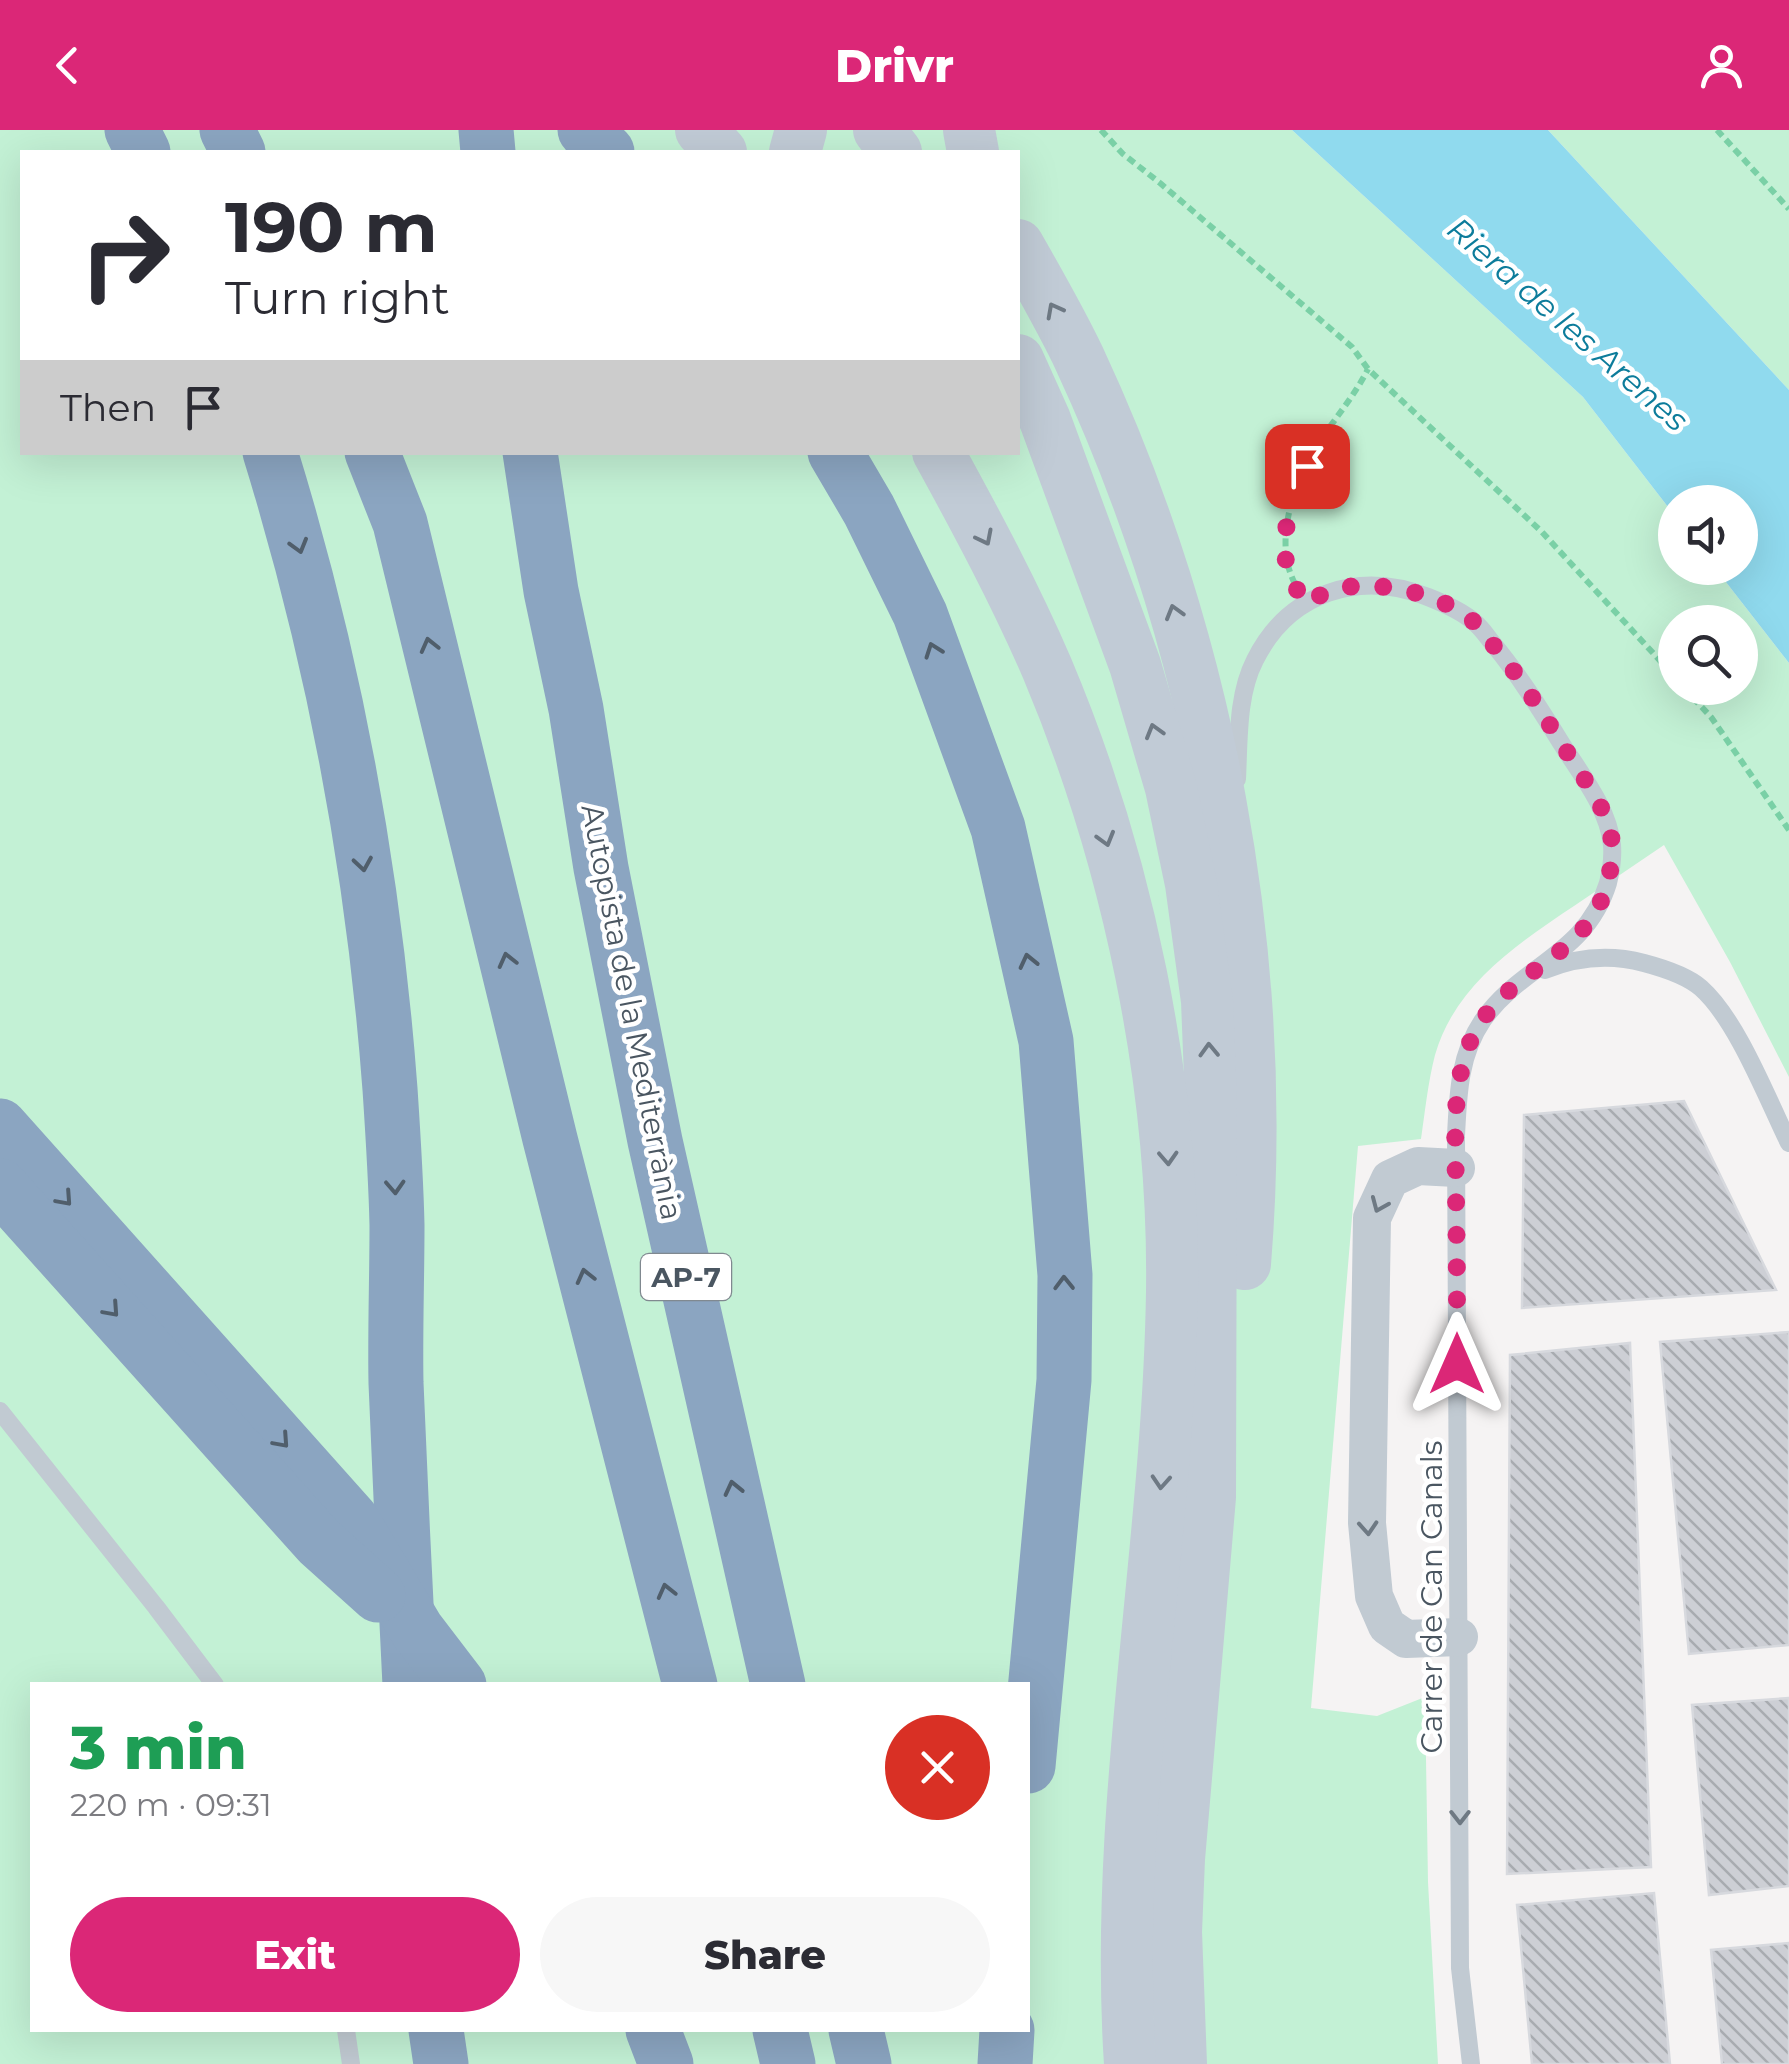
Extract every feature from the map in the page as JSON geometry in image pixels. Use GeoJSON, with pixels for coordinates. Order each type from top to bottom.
{"type":"FeatureCollection","features":[{"type":"Feature","properties":{"kind":"highway"},"geometry":{"type":"LineString","coordinates":[[584,130],[606,150]]}},
{"type":"Feature","properties":{"kind":"highway"},"geometry":{"type":"LineString","coordinates":[[271,455],[300,548],[328,665],[374,937],[390,1087],[396,1220],[396,1380],[410,1682]]}},
{"type":"Feature","properties":{"kind":"highway"},"geometry":{"type":"LineString","coordinates":[[373,455],[400,523],[550,1139],[689,1682]]}},
{"type":"Feature","properties":{"kind":"highway","name":"Autopista de la Mediterrània"},"geometry":{"type":"LineString","coordinates":[[530,455],[600,868],[654,1141],[777,1682]]}},
{"type":"Feature","properties":{"kind":"highway"},"geometry":{"type":"LineString","coordinates":[[837,455],[869,510],[920,614],[998,828],[1046,1041],[1065,1274],[1064,1380],[1030,1745]]}},
{"type":"Feature","properties":{"kind":"highway"},"geometry":{"type":"LineString","coordinates":[[0,1126],[351,1519],[417,1630],[457,1682]]}},
{"type":"Feature","properties":{"kind":"highway"},"geometry":{"type":"LineString","coordinates":[[0,1186],[319,1542],[417,1630]]}},
{"type":"Feature","properties":{"kind":"highway"},"geometry":{"type":"LineString","coordinates":[[436,2032],[441,2064]]}},
{"type":"Feature","properties":{"kind":"highway"},"geometry":{"type":"LineString","coordinates":[[654,2032],[666,2064]]}},
{"type":"Feature","properties":{"kind":"highway"},"geometry":{"type":"LineString","coordinates":[[780,2032],[788,2064]]}},
{"type":"Feature","properties":{"kind":"highway"},"geometry":{"type":"LineString","coordinates":[[856,2032],[864,2064]]}},
{"type":"Feature","properties":{"kind":"highway"},"geometry":{"type":"LineString","coordinates":[[1005,2064],[1006,2032]]}},
{"type":"Feature","properties":{"kind":"main road"},"geometry":{"type":"LineString","coordinates":[[701,130],[719,150]]}},
{"type":"Feature","properties":{"kind":"main road"},"geometry":{"type":"LineString","coordinates":[[879,130],[894,150]]}},
{"type":"Feature","properties":{"kind":"main road"},"geometry":{"type":"LineString","coordinates":[[1020,250],[1078,356],[1143,514],[1176,616],[1221,812],[1242,950],[1250,1152],[1234,1398],[1210,1498]]}},
{"type":"Feature","properties":{"kind":"main road"},"geometry":{"type":"LineString","coordinates":[[1020,364],[1045,420],[1136,665],[1170,788],[1191,884],[1207,1001],[1211,1086],[1210,1498],[1179,1859],[1176,1947],[1180,2064]]}},
{"type":"Feature","properties":{"kind":"main road"},"geometry":{"type":"LineString","coordinates":[[940,455],[1016,600],[1072,733],[1121,890],[1155,1050],[1166,1134],[1172,1291],[1161,1487],[1132,1794],[1126,2004],[1130,2064]]}},
{"type":"Feature","properties":{"kind":"street"},"geometry":{"type":"LineString","coordinates":[[1456,1168],[1418,1166],[1390,1178],[1372,1218],[1367,1523],[1374,1596],[1387,1626],[1406,1639],[1458,1637]]}},
{"type":"Feature","properties":{"kind":"lane","name":"Carrer de Can Canals"},"geometry":{"type":"LineString","coordinates":[[1231,878],[1240,719],[1253,662],[1268,638],[1305,603],[1330,591],[1354,586],[1412,591],[1474,621],[1511,666],[1593,794],[1610,830],[1613,850],[1603,900],[1579,936],[1496,1004],[1472,1038],[1458,1084],[1460,1968],[1470,2064]]}},
{"type":"Feature","properties":{"kind":"lane","name":"Carrer de Can Canals"},"geometry":{"type":"LineString","coordinates":[[1530,976],[1580,959],[1607,957],[1666,969],[1698,985],[1738,1038],[1789,1143]]}},
{"type":"Feature","properties":{"kind":"lane"},"geometry":{"type":"LineString","coordinates":[[0,1411],[213,1682]]}},
{"type":"Feature","properties":{"kind":"lane"},"geometry":{"type":"LineString","coordinates":[[346,2032],[351,2064]]}},
{"type":"Feature","properties":{"kind":"path"},"geometry":{"type":"LineString","coordinates":[[1102,130],[1123,154],[1342,337],[1368,369],[1542,532],[1658,658]]}},
{"type":"Feature","properties":{"kind":"path"},"geometry":{"type":"LineString","coordinates":[[1717,130],[1789,210]]}},
{"type":"Feature","properties":{"kind":"path"},"geometry":{"type":"LineString","coordinates":[[1305,603],[1287,569],[1286,529],[1298,485],[1317,446],[1368,369]]}},
{"type":"Feature","properties":{"kind":"path"},"geometry":{"type":"LineString","coordinates":[[1700,705],[1789,830]]}},
{"type":"Feature","properties":{"kind":"green space"},"geometry":{"type":"Polygon","coordinates":[[[0,130],[1292,130],[1583,397],[1658,494],[1658,585],[1728,585],[1744,605],[1658,605],[1658,705],[1758,705],[1758,623],[1789,663],[1789,1077],[1664,845],[1531,935],[1473,987],[1444,1030],[1435,1055],[1421,1139],[1358,1146],[1311,1708],[1377,1716],[1425,1697],[1428,1882],[1438,2064],[0,2064],[0,130]]]}},
{"type":"Feature","properties":{"kind":"green space"},"geometry":{"type":"Polygon","coordinates":[[[1548,130],[1789,130],[1789,390],[1548,130]]]}},
{"type":"Feature","properties":{"kind":"water","name":"Riera de les Arenes"},"geometry":{"type":"Polygon","coordinates":[[[1292,130],[1548,130],[1789,390],[1789,663],[1758,623],[1758,605],[1744,605],[1728,585],[1758,585],[1758,485],[1658,485],[1658,494],[1583,397],[1292,130]]]}},
{"type":"Feature","properties":{"kind":"building"},"geometry":{"type":"Polygon","coordinates":[[[1684,1101],[1776,1290],[1522,1308],[1524,1115],[1684,1101]]]}},
{"type":"Feature","properties":{"kind":"building"},"geometry":{"type":"Polygon","coordinates":[[[1789,1332],[1789,1645],[1689,1654],[1660,1342],[1789,1332]]]}},
{"type":"Feature","properties":{"kind":"building"},"geometry":{"type":"Polygon","coordinates":[[[1630,1343],[1651,1867],[1507,1874],[1510,1355],[1630,1343]]]}},
{"type":"Feature","properties":{"kind":"building"},"geometry":{"type":"Polygon","coordinates":[[[1789,1698],[1789,1886],[1709,1895],[1692,1705],[1789,1698]]]}},
{"type":"Feature","properties":{"kind":"building"},"geometry":{"type":"Polygon","coordinates":[[[1654,1893],[1670,2064],[1532,2064],[1517,1905],[1654,1893]]]}},
{"type":"Feature","properties":{"kind":"building"},"geometry":{"type":"Polygon","coordinates":[[[1789,1943],[1789,2064],[1722,2064],[1711,1950],[1789,1943]]]}},
{"type":"Feature","properties":{"kind":"route"},"geometry":{"type":"LineString","coordinates":[[1307,466],[1286,529],[1287,569],[1305,603],[1330,591],[1382,586],[1412,591],[1474,621],[1511,666],[1554,731],[1610,830],[1610,875],[1603,900],[1592,918],[1579,936],[1496,1004],[1472,1038],[1464,1061],[1458,1084],[1456,1136],[1457,1364]]}}]}
